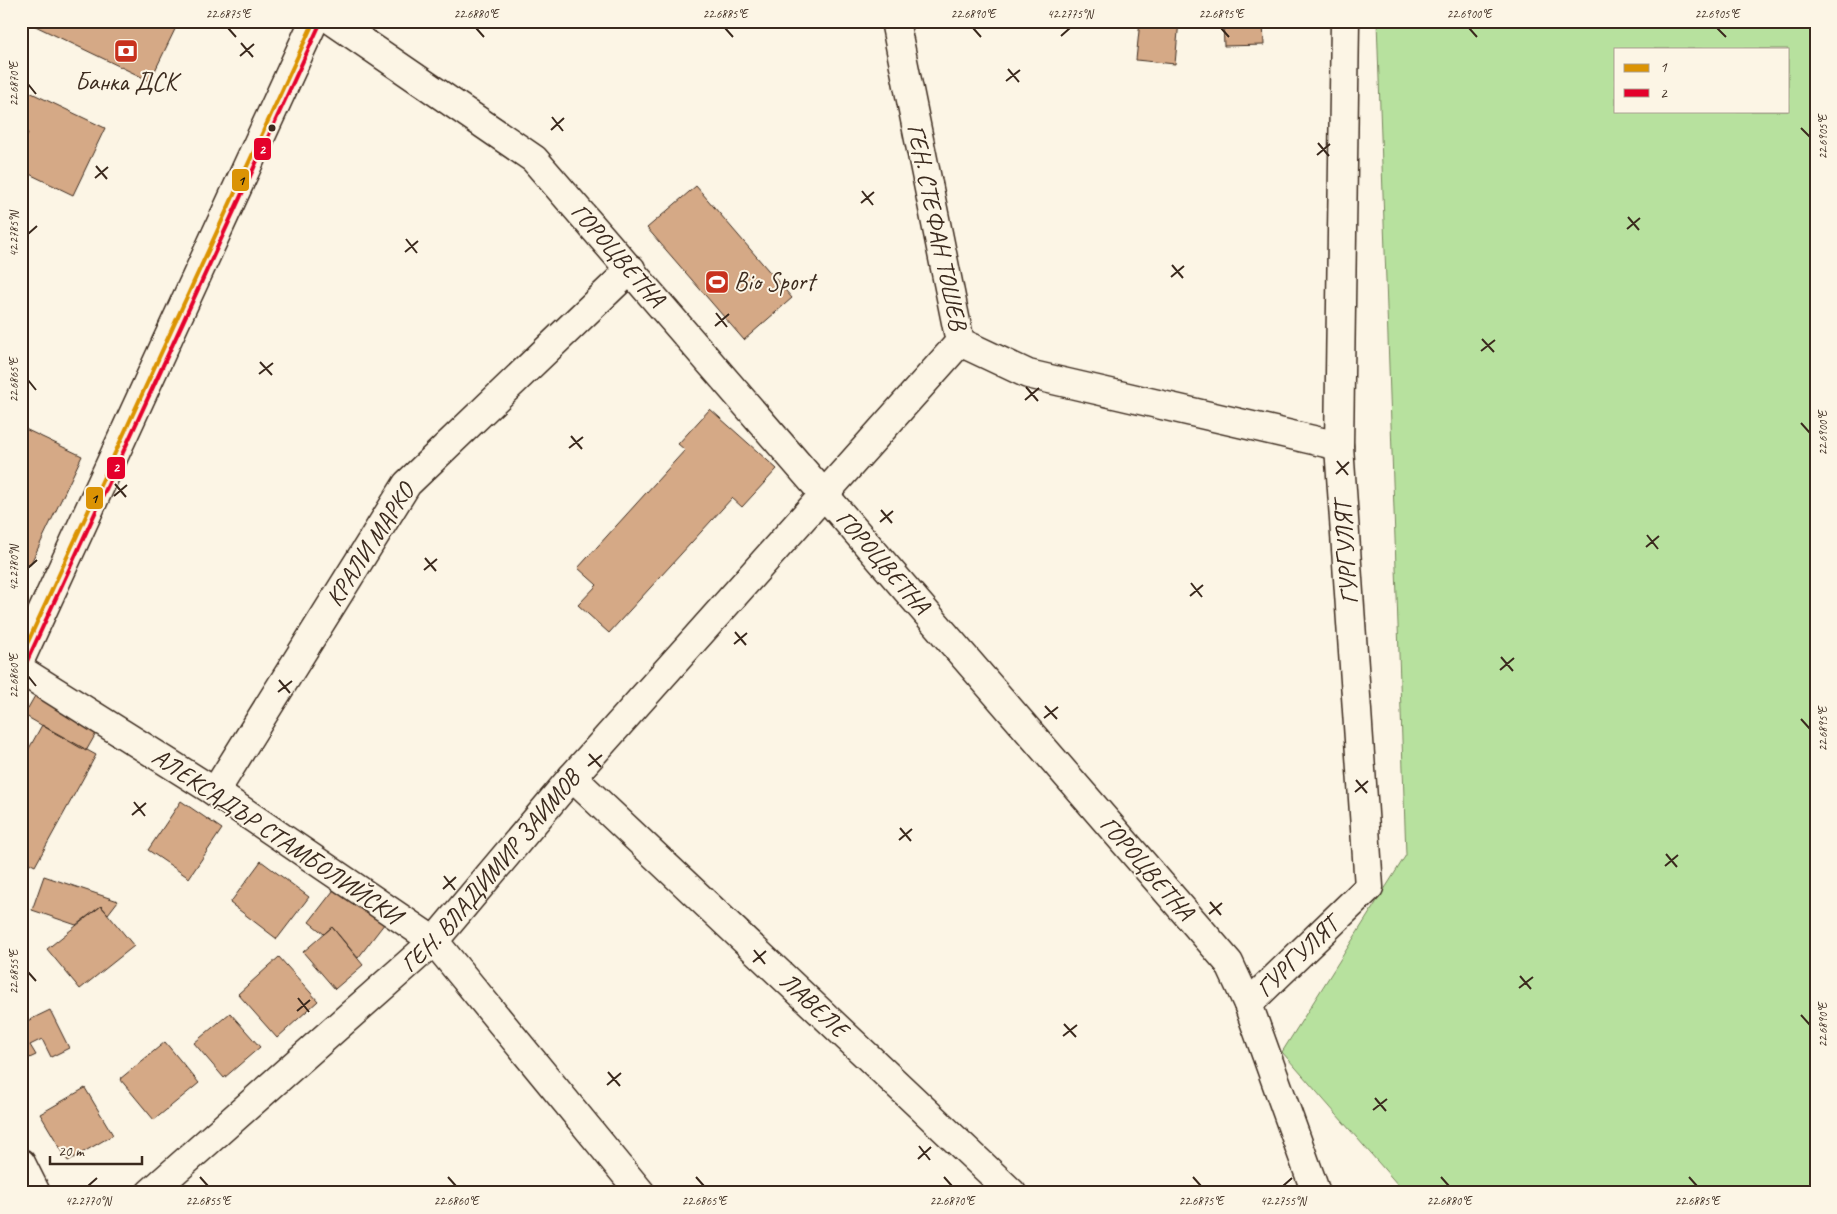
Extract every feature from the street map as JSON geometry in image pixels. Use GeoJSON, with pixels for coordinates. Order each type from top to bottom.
{"type":"FeatureCollection","features":[{"type":"Feature","properties":{"kind":"street"},"geometry":{"type":"LineString","coordinates":[[21,658],[314,21]]}},
{"type":"Feature","properties":{"kind":"street","name":"ГОРОЦВЕТНА"},"geometry":{"type":"LineString","coordinates":[[333,21],[534,159],[1229,963],[1248,1004],[1316,1193]]}},
{"type":"Feature","properties":{"kind":"street","name":"ГЕН. СТЕФАН ТОШЕВ"},"geometry":{"type":"LineString","coordinates":[[895,21],[960,342],[1028,374],[1339,446]]}},
{"type":"Feature","properties":{"kind":"street","name":"ГУРГУЛЯТ"},"geometry":{"type":"LineString","coordinates":[[1248,1004],[1369,887],[1339,446],[1345,21]]}},
{"type":"Feature","properties":{"kind":"street","name":"КРАЛИ МАРКО"},"geometry":{"type":"LineString","coordinates":[[216,792],[407,484],[631,270]]}},
{"type":"Feature","properties":{"kind":"street","name":"ГЕН. ВЛАДИМИР ЗАИМОВ"},"geometry":{"type":"LineString","coordinates":[[150,1193],[434,941],[572,777],[960,342]]}},
{"type":"Feature","properties":{"kind":"street","name":"АЛЕКСАДЪР СТАМБОЛИЙСКИ"},"geometry":{"type":"LineString","coordinates":[[21,670],[216,792],[434,941],[641,1193]]}},
{"type":"Feature","properties":{"kind":"street","name":"ЛАВЕЛЕ"},"geometry":{"type":"LineString","coordinates":[[572,777],[1012,1193]]}},
{"type":"Feature","properties":{"kind":"street"},"geometry":{"type":"LineString","coordinates":[[21,1163],[36,1193]]}},
{"type":"Feature","properties":{"kind":"green space"},"geometry":{"type":"Polygon","coordinates":[[[1377,21],[1816,21],[1816,1193],[1405,1193],[1282,1052],[1406,855],[1377,21]]]}},
{"type":"Feature","properties":{"kind":"building","name":"Банка ДСК"},"geometry":{"type":"Polygon","coordinates":[[[25,21],[179,21],[150,81],[25,21]]]}},
{"type":"Feature","properties":{"kind":"building"},"geometry":{"type":"Polygon","coordinates":[[[1140,21],[1179,21],[1175,64],[1136,60],[1140,21]]]}},
{"type":"Feature","properties":{"kind":"building"},"geometry":{"type":"Polygon","coordinates":[[[1223,21],[1263,21],[1264,45],[1224,46],[1223,21]]]}},
{"type":"Feature","properties":{"kind":"building"},"geometry":{"type":"Polygon","coordinates":[[[21,88],[105,128],[73,195],[21,170],[21,147],[28,133],[21,129],[21,88]]]}},
{"type":"Feature","properties":{"kind":"building"},"geometry":{"type":"Polygon","coordinates":[[[696,186],[792,298],[744,340],[647,228],[696,186]]]}},
{"type":"Feature","properties":{"kind":"building"},"geometry":{"type":"Polygon","coordinates":[[[710,409],[777,469],[742,507],[732,498],[609,633],[578,605],[597,585],[578,568],[685,450],[678,444],[710,409]]]}},
{"type":"Feature","properties":{"kind":"building"},"geometry":{"type":"Polygon","coordinates":[[[21,427],[82,456],[30,565],[21,561],[21,427]]]}},
{"type":"Feature","properties":{"kind":"building"},"geometry":{"type":"Polygon","coordinates":[[[40,687],[102,723],[86,751],[24,715],[40,687]]]}},
{"type":"Feature","properties":{"kind":"building"},"geometry":{"type":"Polygon","coordinates":[[[42,725],[96,755],[35,866],[21,859],[21,763],[42,725]]]}},
{"type":"Feature","properties":{"kind":"building"},"geometry":{"type":"Polygon","coordinates":[[[181,801],[222,829],[189,878],[148,850],[181,801]]]}},
{"type":"Feature","properties":{"kind":"building"},"geometry":{"type":"Polygon","coordinates":[[[261,861],[309,897],[277,939],[230,903],[261,861]]]}},
{"type":"Feature","properties":{"kind":"building"},"geometry":{"type":"Polygon","coordinates":[[[44,876],[118,901],[108,914],[101,906],[76,925],[32,910],[44,876]]]}},
{"type":"Feature","properties":{"kind":"building"},"geometry":{"type":"Polygon","coordinates":[[[340,882],[388,919],[358,958],[332,927],[324,934],[309,922],[340,882]]]}},
{"type":"Feature","properties":{"kind":"building"},"geometry":{"type":"Polygon","coordinates":[[[101,906],[134,946],[80,989],[47,949],[101,906]]]}},
{"type":"Feature","properties":{"kind":"building"},"geometry":{"type":"Polygon","coordinates":[[[332,927],[363,965],[335,989],[303,952],[332,927]]]}},
{"type":"Feature","properties":{"kind":"building"},"geometry":{"type":"Polygon","coordinates":[[[279,957],[318,1001],[277,1038],[238,994],[279,957]]]}},
{"type":"Feature","properties":{"kind":"building"},"geometry":{"type":"Polygon","coordinates":[[[50,1010],[69,1048],[51,1057],[42,1039],[30,1045],[36,1055],[21,1062],[21,1024],[50,1010]]]}},
{"type":"Feature","properties":{"kind":"building"},"geometry":{"type":"Polygon","coordinates":[[[230,1013],[260,1047],[224,1078],[194,1043],[230,1013]]]}},
{"type":"Feature","properties":{"kind":"building"},"geometry":{"type":"Polygon","coordinates":[[[165,1042],[199,1083],[154,1120],[120,1079],[165,1042]]]}},
{"type":"Feature","properties":{"kind":"building"},"geometry":{"type":"Polygon","coordinates":[[[85,1088],[113,1135],[68,1161],[40,1114],[85,1088]]]}},
{"type":"Feature","properties":{"kind":"transit line","name":"1"},"geometry":{"type":"LineString","coordinates":[[21,657],[314,21]]}},
{"type":"Feature","properties":{"kind":"transit line","name":"2"},"geometry":{"type":"LineString","coordinates":[[27,661],[320,24]]}},
{"type":"Feature","properties":{"kind":"place","name":"Банка ДСК"},"geometry":{"type":"Point","coordinates":[126,51]}},
{"type":"Feature","properties":{"kind":"place","name":"Bio Sport"},"geometry":{"type":"Point","coordinates":[717,282]}}]}
